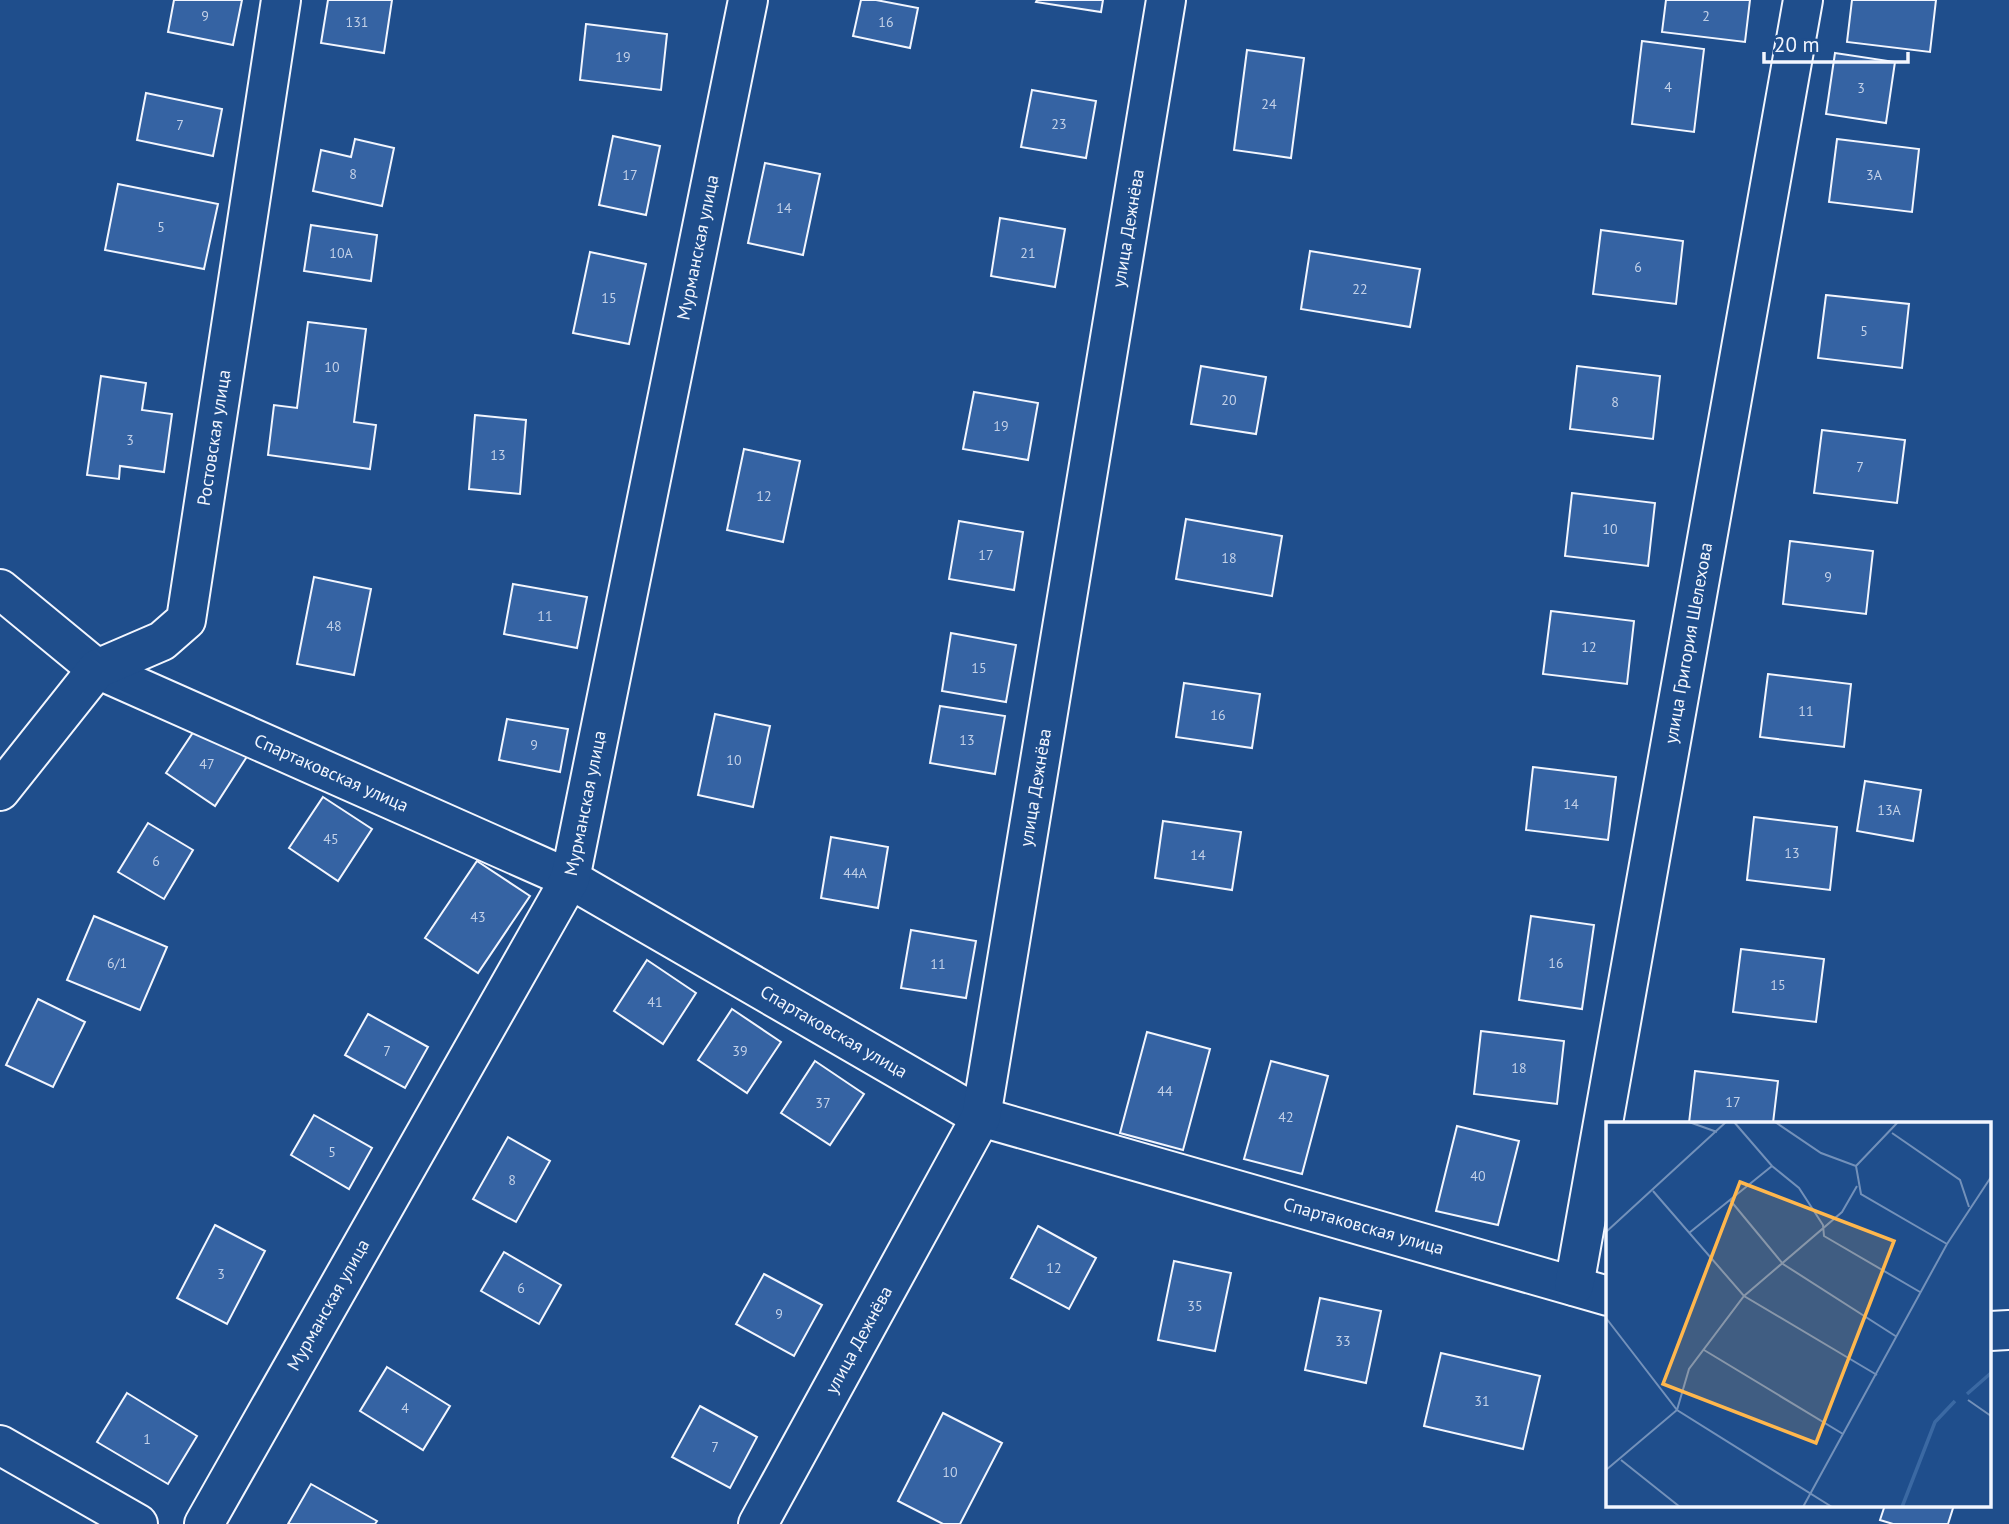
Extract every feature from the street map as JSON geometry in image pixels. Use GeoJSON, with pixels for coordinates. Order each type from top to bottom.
{"type":"FeatureCollection","features":[{"type":"Feature","properties":{"kind":"street","name":"Ростовская улица"},"geometry":{"type":"LineString","coordinates":[[0,791],[97,669],[162,641],[186,620],[281,0]]}},
{"type":"Feature","properties":{"kind":"street","name":"Мурманская улица"},"geometry":{"type":"LineString","coordinates":[[204,1524],[570,879],[748,0]]}},
{"type":"Feature","properties":{"kind":"street","name":"улица Дежнёва"},"geometry":{"type":"LineString","coordinates":[[758,1524],[981,1117],[1166,0]]}},
{"type":"Feature","properties":{"kind":"street","name":"улица Григория Шелехова"},"geometry":{"type":"LineString","coordinates":[[1619,1122],[1803,0]]}},
{"type":"Feature","properties":{"kind":"street","name":"Спартаковская улица"},"geometry":{"type":"LineString","coordinates":[[0,590],[97,669],[570,879],[981,1117],[1591,1291]]}},
{"type":"Feature","properties":{"kind":"street","name":"улица Григория Шелехова"},"geometry":{"type":"LineString","coordinates":[[1591,1291],[1606,1200]]}},
{"type":"Feature","properties":{"kind":"street"},"geometry":{"type":"LineString","coordinates":[[0,1445],[138,1524]]}},
{"type":"Feature","properties":{"kind":"building"},"geometry":{"type":"Polygon","coordinates":[[[174,0],[242,0],[233,45],[168,32],[174,0]]]}},
{"type":"Feature","properties":{"kind":"building"},"geometry":{"type":"Polygon","coordinates":[[[328,0],[392,0],[384,53],[321,43],[328,0]]]}},
{"type":"Feature","properties":{"kind":"building"},"geometry":{"type":"Polygon","coordinates":[[[861,0],[918,8],[910,48],[853,36],[861,0]]]}},
{"type":"Feature","properties":{"kind":"building"},"geometry":{"type":"Polygon","coordinates":[[[1103,0],[1101,12],[1036,2],[1103,0]]]}},
{"type":"Feature","properties":{"kind":"building"},"geometry":{"type":"Polygon","coordinates":[[[1666,0],[1750,0],[1745,42],[1662,32],[1666,0]]]}},
{"type":"Feature","properties":{"kind":"building"},"geometry":{"type":"Polygon","coordinates":[[[1852,0],[1936,0],[1930,52],[1847,42],[1852,0]]]}},
{"type":"Feature","properties":{"kind":"building"},"geometry":{"type":"Polygon","coordinates":[[[586,24],[667,34],[661,90],[580,80],[586,24]]]}},
{"type":"Feature","properties":{"kind":"building"},"geometry":{"type":"Polygon","coordinates":[[[1642,41],[1704,49],[1694,132],[1632,124],[1642,41]]]}},
{"type":"Feature","properties":{"kind":"building"},"geometry":{"type":"Polygon","coordinates":[[[1247,50],[1304,58],[1291,158],[1234,150],[1247,50]]]}},
{"type":"Feature","properties":{"kind":"building"},"geometry":{"type":"Polygon","coordinates":[[[1835,53],[1895,62],[1886,123],[1826,114],[1835,53]]]}},
{"type":"Feature","properties":{"kind":"building"},"geometry":{"type":"Polygon","coordinates":[[[1032,90],[1096,101],[1086,158],[1021,147],[1032,90]]]}},
{"type":"Feature","properties":{"kind":"building"},"geometry":{"type":"Polygon","coordinates":[[[146,93],[222,109],[213,156],[137,140],[146,93]]]}},
{"type":"Feature","properties":{"kind":"building"},"geometry":{"type":"Polygon","coordinates":[[[613,136],[660,146],[646,215],[599,205],[613,136]]]}},
{"type":"Feature","properties":{"kind":"building"},"geometry":{"type":"Polygon","coordinates":[[[355,139],[394,148],[382,206],[313,191],[321,150],[351,157],[355,139]]]}},
{"type":"Feature","properties":{"kind":"building"},"geometry":{"type":"Polygon","coordinates":[[[1837,139],[1919,149],[1912,212],[1829,202],[1837,139]]]}},
{"type":"Feature","properties":{"kind":"building"},"geometry":{"type":"Polygon","coordinates":[[[765,163],[820,174],[803,255],[748,243],[765,163]]]}},
{"type":"Feature","properties":{"kind":"building"},"geometry":{"type":"Polygon","coordinates":[[[118,184],[218,204],[204,269],[105,250],[118,184]]]}},
{"type":"Feature","properties":{"kind":"building"},"geometry":{"type":"Polygon","coordinates":[[[1000,218],[1065,229],[1055,287],[991,276],[1000,218]]]}},
{"type":"Feature","properties":{"kind":"building"},"geometry":{"type":"Polygon","coordinates":[[[311,225],[377,235],[371,281],[304,271],[311,225]]]}},
{"type":"Feature","properties":{"kind":"building"},"geometry":{"type":"Polygon","coordinates":[[[1601,230],[1683,241],[1676,304],[1593,294],[1601,230]]]}},
{"type":"Feature","properties":{"kind":"building"},"geometry":{"type":"Polygon","coordinates":[[[1310,251],[1420,269],[1410,327],[1301,309],[1310,251]]]}},
{"type":"Feature","properties":{"kind":"building"},"geometry":{"type":"Polygon","coordinates":[[[590,252],[646,264],[629,344],[573,333],[590,252]]]}},
{"type":"Feature","properties":{"kind":"building"},"geometry":{"type":"Polygon","coordinates":[[[1826,295],[1909,304],[1902,368],[1818,358],[1826,295]]]}},
{"type":"Feature","properties":{"kind":"building"},"geometry":{"type":"Polygon","coordinates":[[[308,322],[366,329],[354,422],[376,425],[370,469],[268,455],[274,405],[297,408],[308,322]]]}},
{"type":"Feature","properties":{"kind":"building"},"geometry":{"type":"Polygon","coordinates":[[[1201,366],[1266,377],[1256,434],[1191,424],[1201,366]]]}},
{"type":"Feature","properties":{"kind":"building"},"geometry":{"type":"Polygon","coordinates":[[[1577,366],[1660,376],[1653,439],[1570,429],[1577,366]]]}},
{"type":"Feature","properties":{"kind":"building"},"geometry":{"type":"Polygon","coordinates":[[[101,376],[146,383],[142,410],[172,414],[164,472],[120,466],[119,479],[87,475],[101,376]]]}},
{"type":"Feature","properties":{"kind":"building"},"geometry":{"type":"Polygon","coordinates":[[[974,392],[1038,403],[1028,460],[963,449],[974,392]]]}},
{"type":"Feature","properties":{"kind":"building"},"geometry":{"type":"Polygon","coordinates":[[[475,415],[526,420],[520,494],[469,489],[475,415]]]}},
{"type":"Feature","properties":{"kind":"building"},"geometry":{"type":"Polygon","coordinates":[[[1822,430],[1905,440],[1897,503],[1814,493],[1822,430]]]}},
{"type":"Feature","properties":{"kind":"building"},"geometry":{"type":"Polygon","coordinates":[[[744,449],[800,461],[783,542],[727,530],[744,449]]]}},
{"type":"Feature","properties":{"kind":"building"},"geometry":{"type":"Polygon","coordinates":[[[1572,493],[1655,503],[1648,566],[1565,556],[1572,493]]]}},
{"type":"Feature","properties":{"kind":"building"},"geometry":{"type":"Polygon","coordinates":[[[1186,519],[1282,536],[1272,596],[1176,579],[1186,519]]]}},
{"type":"Feature","properties":{"kind":"building"},"geometry":{"type":"Polygon","coordinates":[[[959,521],[1023,532],[1014,590],[949,579],[959,521]]]}},
{"type":"Feature","properties":{"kind":"building"},"geometry":{"type":"Polygon","coordinates":[[[1790,541],[1873,551],[1866,614],[1783,604],[1790,541]]]}},
{"type":"Feature","properties":{"kind":"building"},"geometry":{"type":"Polygon","coordinates":[[[314,577],[371,589],[354,675],[297,664],[314,577]]]}},
{"type":"Feature","properties":{"kind":"building"},"geometry":{"type":"Polygon","coordinates":[[[513,584],[587,597],[577,648],[504,634],[513,584]]]}},
{"type":"Feature","properties":{"kind":"building"},"geometry":{"type":"Polygon","coordinates":[[[1551,611],[1634,621],[1627,684],[1543,674],[1551,611]]]}},
{"type":"Feature","properties":{"kind":"building"},"geometry":{"type":"Polygon","coordinates":[[[951,633],[1016,645],[1006,702],[942,691],[951,633]]]}},
{"type":"Feature","properties":{"kind":"building"},"geometry":{"type":"Polygon","coordinates":[[[1768,674],[1851,684],[1844,747],[1760,737],[1768,674]]]}},
{"type":"Feature","properties":{"kind":"building"},"geometry":{"type":"Polygon","coordinates":[[[1184,683],[1260,694],[1252,748],[1176,737],[1184,683]]]}},
{"type":"Feature","properties":{"kind":"building"},"geometry":{"type":"Polygon","coordinates":[[[940,706],[1005,716],[995,774],[930,763],[940,706]]]}},
{"type":"Feature","properties":{"kind":"building"},"geometry":{"type":"Polygon","coordinates":[[[715,714],[770,726],[753,807],[698,795],[715,714]]]}},
{"type":"Feature","properties":{"kind":"building"},"geometry":{"type":"Polygon","coordinates":[[[507,719],[568,729],[560,772],[499,760],[507,719]]]}},
{"type":"Feature","properties":{"kind":"building"},"geometry":{"type":"Polygon","coordinates":[[[200,722],[248,755],[215,806],[166,773],[200,722]]]}},
{"type":"Feature","properties":{"kind":"building"},"geometry":{"type":"Polygon","coordinates":[[[1533,767],[1616,777],[1608,840],[1526,830],[1533,767]]]}},
{"type":"Feature","properties":{"kind":"building"},"geometry":{"type":"Polygon","coordinates":[[[1865,781],[1921,790],[1913,841],[1857,831],[1865,781]]]}},
{"type":"Feature","properties":{"kind":"building"},"geometry":{"type":"Polygon","coordinates":[[[323,797],[372,829],[338,881],[289,848],[323,797]]]}},
{"type":"Feature","properties":{"kind":"building"},"geometry":{"type":"Polygon","coordinates":[[[1754,817],[1837,827],[1830,890],[1747,880],[1754,817]]]}},
{"type":"Feature","properties":{"kind":"building"},"geometry":{"type":"Polygon","coordinates":[[[1163,821],[1241,832],[1232,890],[1155,878],[1163,821]]]}},
{"type":"Feature","properties":{"kind":"building"},"geometry":{"type":"Polygon","coordinates":[[[148,823],[193,850],[164,899],[118,872],[148,823]]]}},
{"type":"Feature","properties":{"kind":"building"},"geometry":{"type":"Polygon","coordinates":[[[831,837],[888,847],[878,908],[821,898],[831,837]]]}},
{"type":"Feature","properties":{"kind":"building"},"geometry":{"type":"Polygon","coordinates":[[[477,861],[530,896],[478,973],[425,938],[477,861]]]}},
{"type":"Feature","properties":{"kind":"building"},"geometry":{"type":"Polygon","coordinates":[[[94,916],[167,947],[140,1010],[67,980],[94,916]]]}},
{"type":"Feature","properties":{"kind":"building"},"geometry":{"type":"Polygon","coordinates":[[[1531,916],[1594,925],[1582,1009],[1519,1000],[1531,916]]]}},
{"type":"Feature","properties":{"kind":"building"},"geometry":{"type":"Polygon","coordinates":[[[911,930],[976,941],[966,998],[901,988],[911,930]]]}},
{"type":"Feature","properties":{"kind":"building"},"geometry":{"type":"Polygon","coordinates":[[[1741,949],[1824,959],[1816,1022],[1733,1012],[1741,949]]]}},
{"type":"Feature","properties":{"kind":"building"},"geometry":{"type":"Polygon","coordinates":[[[647,960],[696,993],[663,1044],[614,1011],[647,960]]]}},
{"type":"Feature","properties":{"kind":"building"},"geometry":{"type":"Polygon","coordinates":[[[38,999],[85,1022],[53,1087],[6,1065],[38,999]]]}},
{"type":"Feature","properties":{"kind":"building"},"geometry":{"type":"Polygon","coordinates":[[[732,1009],[781,1042],[747,1093],[698,1060],[732,1009]]]}},
{"type":"Feature","properties":{"kind":"building"},"geometry":{"type":"Polygon","coordinates":[[[368,1014],[428,1047],[405,1088],[345,1055],[368,1014]]]}},
{"type":"Feature","properties":{"kind":"building"},"geometry":{"type":"Polygon","coordinates":[[[1481,1031],[1564,1041],[1557,1104],[1474,1094],[1481,1031]]]}},
{"type":"Feature","properties":{"kind":"building"},"geometry":{"type":"Polygon","coordinates":[[[1147,1032],[1210,1049],[1183,1150],[1120,1133],[1147,1032]]]}},
{"type":"Feature","properties":{"kind":"building"},"geometry":{"type":"Polygon","coordinates":[[[815,1061],[864,1094],[830,1145],[781,1113],[815,1061]]]}},
{"type":"Feature","properties":{"kind":"building"},"geometry":{"type":"Polygon","coordinates":[[[1271,1061],[1328,1076],[1302,1174],[1244,1159],[1271,1061]]]}},
{"type":"Feature","properties":{"kind":"building"},"geometry":{"type":"Polygon","coordinates":[[[1695,1071],[1778,1081],[1773,1122],[1689,1122],[1695,1071]]]}},
{"type":"Feature","properties":{"kind":"building"},"geometry":{"type":"Polygon","coordinates":[[[314,1115],[372,1148],[349,1189],[291,1155],[314,1115]]]}},
{"type":"Feature","properties":{"kind":"building"},"geometry":{"type":"Polygon","coordinates":[[[1457,1126],[1519,1141],[1498,1225],[1436,1211],[1457,1126]]]}},
{"type":"Feature","properties":{"kind":"building"},"geometry":{"type":"Polygon","coordinates":[[[508,1137],[550,1161],[516,1222],[473,1199],[508,1137]]]}},
{"type":"Feature","properties":{"kind":"building"},"geometry":{"type":"Polygon","coordinates":[[[215,1225],[265,1251],[227,1324],[177,1298],[215,1225]]]}},
{"type":"Feature","properties":{"kind":"building"},"geometry":{"type":"Polygon","coordinates":[[[1038,1226],[1096,1258],[1069,1309],[1011,1278],[1038,1226]]]}},
{"type":"Feature","properties":{"kind":"building"},"geometry":{"type":"Polygon","coordinates":[[[504,1252],[561,1285],[539,1324],[481,1291],[504,1252]]]}},
{"type":"Feature","properties":{"kind":"building"},"geometry":{"type":"Polygon","coordinates":[[[1174,1261],[1231,1273],[1215,1351],[1158,1340],[1174,1261]]]}},
{"type":"Feature","properties":{"kind":"building"},"geometry":{"type":"Polygon","coordinates":[[[764,1274],[822,1305],[794,1356],[736,1324],[764,1274]]]}},
{"type":"Feature","properties":{"kind":"building"},"geometry":{"type":"Polygon","coordinates":[[[1320,1298],[1381,1311],[1366,1383],[1305,1370],[1320,1298]]]}},
{"type":"Feature","properties":{"kind":"building"},"geometry":{"type":"Polygon","coordinates":[[[1441,1353],[1540,1376],[1523,1449],[1424,1426],[1441,1353]]]}},
{"type":"Feature","properties":{"kind":"building"},"geometry":{"type":"Polygon","coordinates":[[[387,1367],[450,1406],[423,1450],[360,1411],[387,1367]]]}},
{"type":"Feature","properties":{"kind":"building"},"geometry":{"type":"Polygon","coordinates":[[[127,1393],[197,1436],[168,1484],[97,1442],[127,1393]]]}},
{"type":"Feature","properties":{"kind":"building"},"geometry":{"type":"Polygon","coordinates":[[[700,1406],[757,1437],[730,1488],[672,1457],[700,1406]]]}},
{"type":"Feature","properties":{"kind":"building"},"geometry":{"type":"Polygon","coordinates":[[[943,1413],[1002,1443],[960,1524],[943,1524],[898,1501],[943,1413]]]}},
{"type":"Feature","properties":{"kind":"building"},"geometry":{"type":"Polygon","coordinates":[[[311,1484],[377,1521],[375,1524],[288,1524],[311,1484]]]}},
{"type":"Feature","properties":{"kind":"building"},"geometry":{"type":"Polygon","coordinates":[[[1885,1506],[1954,1506],[1948,1524],[1893,1524],[1880,1520],[1885,1506]]]}}]}
